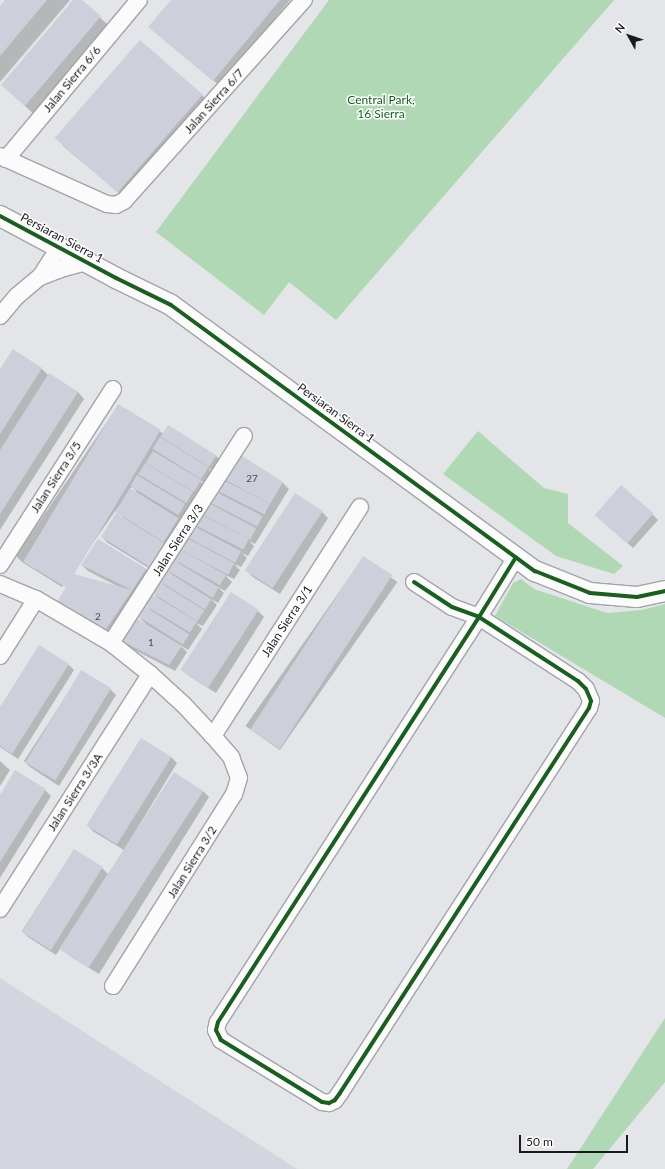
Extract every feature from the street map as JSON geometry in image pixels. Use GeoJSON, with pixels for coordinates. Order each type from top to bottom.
{"type":"FeatureCollection","features":[{"type":"Feature","properties":{"kind":"street","name":"Jalan Sierra 6/6"},"geometry":{"type":"LineString","coordinates":[[3,157],[139,0]]}},
{"type":"Feature","properties":{"kind":"street","name":"Jalan Sierra 6/7"},"geometry":{"type":"LineString","coordinates":[[3,157],[107,204],[116,205],[124,202],[304,0]]}},
{"type":"Feature","properties":{"kind":"street","name":"Persiaran Sierra 1"},"geometry":{"type":"LineString","coordinates":[[1,219],[171,305],[535,571],[590,593],[637,597],[665,591]]}},
{"type":"Feature","properties":{"kind":"street"},"geometry":{"type":"LineString","coordinates":[[2,309],[40,277],[60,248]]}},
{"type":"Feature","properties":{"kind":"street"},"geometry":{"type":"LineString","coordinates":[[40,277],[86,262]]}},
{"type":"Feature","properties":{"kind":"street","name":"Jalan Sierra 3/5"},"geometry":{"type":"LineString","coordinates":[[0,566],[113,390]]}},
{"type":"Feature","properties":{"kind":"street","name":"Jalan Sierra 3/3"},"geometry":{"type":"LineString","coordinates":[[111,644],[244,436]]}},
{"type":"Feature","properties":{"kind":"street","name":"Jalan Sierra 3/1"},"geometry":{"type":"LineString","coordinates":[[213,736],[360,507]]}},
{"type":"Feature","properties":{"kind":"street"},"geometry":{"type":"LineString","coordinates":[[414,582],[452,607],[479,617],[578,682],[586,689],[591,701],[589,708],[340,1093],[335,1100],[329,1103],[322,1102],[221,1040],[216,1030],[218,1022],[479,617],[516,557]]}},
{"type":"Feature","properties":{"kind":"street","name":"Jalan Sierra 3/2"},"geometry":{"type":"LineString","coordinates":[[0,584],[36,599],[111,644],[150,674],[184,705],[231,757],[239,778],[234,794],[113,986]]}},
{"type":"Feature","properties":{"kind":"street"},"geometry":{"type":"LineString","coordinates":[[0,656],[36,599]]}},
{"type":"Feature","properties":{"kind":"street","name":"Jalan Sierra 3/3A"},"geometry":{"type":"LineString","coordinates":[[0,909],[150,674]]}},
{"type":"Feature","properties":{"kind":"shaded area"},"geometry":{"type":"Polygon","coordinates":[[[0,978],[297,1169],[0,1169],[0,978]]]}},
{"type":"Feature","properties":{"kind":"green space","name":"Central Park, 16 Sierra"},"geometry":{"type":"Polygon","coordinates":[[[329,0],[614,0],[336,320],[289,282],[264,315],[156,232],[329,0]]]}},
{"type":"Feature","properties":{"kind":"green space"},"geometry":{"type":"Polygon","coordinates":[[[478,431],[544,488],[568,494],[568,523],[623,566],[614,574],[556,556],[443,474],[478,431]]]}},
{"type":"Feature","properties":{"kind":"green space"},"geometry":{"type":"Polygon","coordinates":[[[521,579],[534,589],[607,613],[642,610],[665,604],[665,718],[495,616],[513,583],[521,579]]]}},
{"type":"Feature","properties":{"kind":"green space"},"geometry":{"type":"Polygon","coordinates":[[[665,1018],[665,1082],[593,1169],[567,1169],[665,1018]]]}},
{"type":"Feature","properties":{"kind":"building"},"geometry":{"type":"Polygon","coordinates":[[[5,0],[47,0],[0,56],[0,6],[5,0]]]}},
{"type":"Feature","properties":{"kind":"building"},"geometry":{"type":"Polygon","coordinates":[[[73,0],[82,0],[101,16],[25,106],[1,85],[73,0]]]}},
{"type":"Feature","properties":{"kind":"building"},"geometry":{"type":"Polygon","coordinates":[[[171,0],[280,0],[213,81],[148,27],[171,0]]]}},
{"type":"Feature","properties":{"kind":"building"},"geometry":{"type":"Polygon","coordinates":[[[140,40],[203,94],[117,193],[55,138],[140,40]]]}},
{"type":"Feature","properties":{"kind":"building"},"geometry":{"type":"Polygon","coordinates":[[[13,349],[42,368],[0,434],[0,369],[13,349]]]}},
{"type":"Feature","properties":{"kind":"building"},"geometry":{"type":"Polygon","coordinates":[[[49,373],[78,392],[0,514],[0,450],[49,373]]]}},
{"type":"Feature","properties":{"kind":"building"},"geometry":{"type":"Polygon","coordinates":[[[118,404],[161,430],[66,587],[23,562],[118,404]]]}},
{"type":"Feature","properties":{"kind":"building"},"geometry":{"type":"Polygon","coordinates":[[[168,425],[216,455],[209,467],[161,437],[168,425]]]}},
{"type":"Feature","properties":{"kind":"building"},"geometry":{"type":"Polygon","coordinates":[[[160,437],[208,467],[201,479],[153,449],[160,437]]]}},
{"type":"Feature","properties":{"kind":"building"},"geometry":{"type":"Polygon","coordinates":[[[153,451],[201,480],[194,492],[146,463],[153,451]]]}},
{"type":"Feature","properties":{"kind":"building"},"geometry":{"type":"Polygon","coordinates":[[[236,452],[283,482],[270,504],[220,477],[236,452]]]}},
{"type":"Feature","properties":{"kind":"building"},"geometry":{"type":"Polygon","coordinates":[[[145,463],[193,492],[186,503],[138,474],[145,463]]]}},
{"type":"Feature","properties":{"kind":"building"},"geometry":{"type":"Polygon","coordinates":[[[137,475],[185,504],[178,515],[130,486],[137,475]]]}},
{"type":"Feature","properties":{"kind":"building"},"geometry":{"type":"Polygon","coordinates":[[[219,478],[270,504],[264,515],[214,489],[219,478]]]}},
{"type":"Feature","properties":{"kind":"building"},"geometry":{"type":"Polygon","coordinates":[[[621,485],[653,513],[627,543],[595,515],[621,485]]]}},
{"type":"Feature","properties":{"kind":"building"},"geometry":{"type":"Polygon","coordinates":[[[130,488],[178,518],[164,542],[115,512],[130,488]]]}},
{"type":"Feature","properties":{"kind":"building"},"geometry":{"type":"Polygon","coordinates":[[[212,490],[263,516],[257,527],[207,501],[212,490]]]}},
{"type":"Feature","properties":{"kind":"building"},"geometry":{"type":"Polygon","coordinates":[[[295,493],[323,511],[273,588],[245,570],[295,493]]]}},
{"type":"Feature","properties":{"kind":"building"},"geometry":{"type":"Polygon","coordinates":[[[205,501],[256,528],[250,540],[199,512],[205,501]]]}},
{"type":"Feature","properties":{"kind":"building"},"geometry":{"type":"Polygon","coordinates":[[[116,513],[164,543],[150,567],[101,537],[116,513]]]}},
{"type":"Feature","properties":{"kind":"building"},"geometry":{"type":"Polygon","coordinates":[[[198,513],[249,539],[243,550],[193,524],[198,513]]]}},
{"type":"Feature","properties":{"kind":"building"},"geometry":{"type":"Polygon","coordinates":[[[190,524],[241,551],[235,563],[184,535],[190,524]]]}},
{"type":"Feature","properties":{"kind":"building"},"geometry":{"type":"Polygon","coordinates":[[[183,536],[234,563],[228,575],[177,547],[183,536]]]}},
{"type":"Feature","properties":{"kind":"building"},"geometry":{"type":"Polygon","coordinates":[[[98,539],[146,569],[133,589],[104,632],[57,602],[74,574],[132,590],[81,565],[98,539]]]}},
{"type":"Feature","properties":{"kind":"building"},"geometry":{"type":"Polygon","coordinates":[[[176,547],[226,575],[220,585],[170,557],[176,547]]]}},
{"type":"Feature","properties":{"kind":"building"},"geometry":{"type":"Polygon","coordinates":[[[363,556],[392,575],[280,749],[250,730],[363,556]]]}},
{"type":"Feature","properties":{"kind":"building"},"geometry":{"type":"Polygon","coordinates":[[[170,558],[219,587],[213,598],[164,568],[170,558]]]}},
{"type":"Feature","properties":{"kind":"building"},"geometry":{"type":"Polygon","coordinates":[[[163,569],[211,599],[205,609],[157,579],[163,569]]]}},
{"type":"Feature","properties":{"kind":"building"},"geometry":{"type":"Polygon","coordinates":[[[156,580],[204,610],[197,621],[149,591],[156,580]]]}},
{"type":"Feature","properties":{"kind":"building"},"geometry":{"type":"Polygon","coordinates":[[[148,592],[197,621],[190,633],[141,603],[148,592]]]}},
{"type":"Feature","properties":{"kind":"building"},"geometry":{"type":"Polygon","coordinates":[[[231,592],[259,610],[208,688],[180,670],[231,592]]]}},
{"type":"Feature","properties":{"kind":"building"},"geometry":{"type":"Polygon","coordinates":[[[141,604],[189,634],[183,644],[135,614],[141,604]]]}},
{"type":"Feature","properties":{"kind":"building"},"geometry":{"type":"Polygon","coordinates":[[[133,616],[182,646],[169,665],[120,640],[133,616]]]}},
{"type":"Feature","properties":{"kind":"building"},"geometry":{"type":"Polygon","coordinates":[[[39,645],[69,664],[12,754],[0,746],[0,707],[39,645]]]}},
{"type":"Feature","properties":{"kind":"building"},"geometry":{"type":"Polygon","coordinates":[[[81,670],[111,688],[55,781],[25,763],[81,670]]]}},
{"type":"Feature","properties":{"kind":"building"},"geometry":{"type":"Polygon","coordinates":[[[141,738],[172,757],[117,844],[86,825],[141,738]]]}},
{"type":"Feature","properties":{"kind":"building"},"geometry":{"type":"Polygon","coordinates":[[[15,770],[46,789],[0,862],[0,795],[15,770]]]}},
{"type":"Feature","properties":{"kind":"building"},"geometry":{"type":"Polygon","coordinates":[[[174,772],[203,791],[88,968],[59,949],[174,772]]]}},
{"type":"Feature","properties":{"kind":"building"},"geometry":{"type":"Polygon","coordinates":[[[74,849],[103,867],[51,950],[22,932],[74,849]]]}},
{"type":"Feature","properties":{"kind":"cycle path"},"geometry":{"type":"LineString","coordinates":[[0,216],[116,278],[171,305],[535,571],[590,593],[637,597],[665,591]]}},
{"type":"Feature","properties":{"kind":"cycle path"},"geometry":{"type":"LineString","coordinates":[[414,582],[452,607],[479,617],[578,681],[586,689],[591,701],[589,708],[340,1093],[335,1100],[329,1103],[322,1102],[221,1040],[216,1030],[218,1022],[479,617],[516,557]]}}]}
